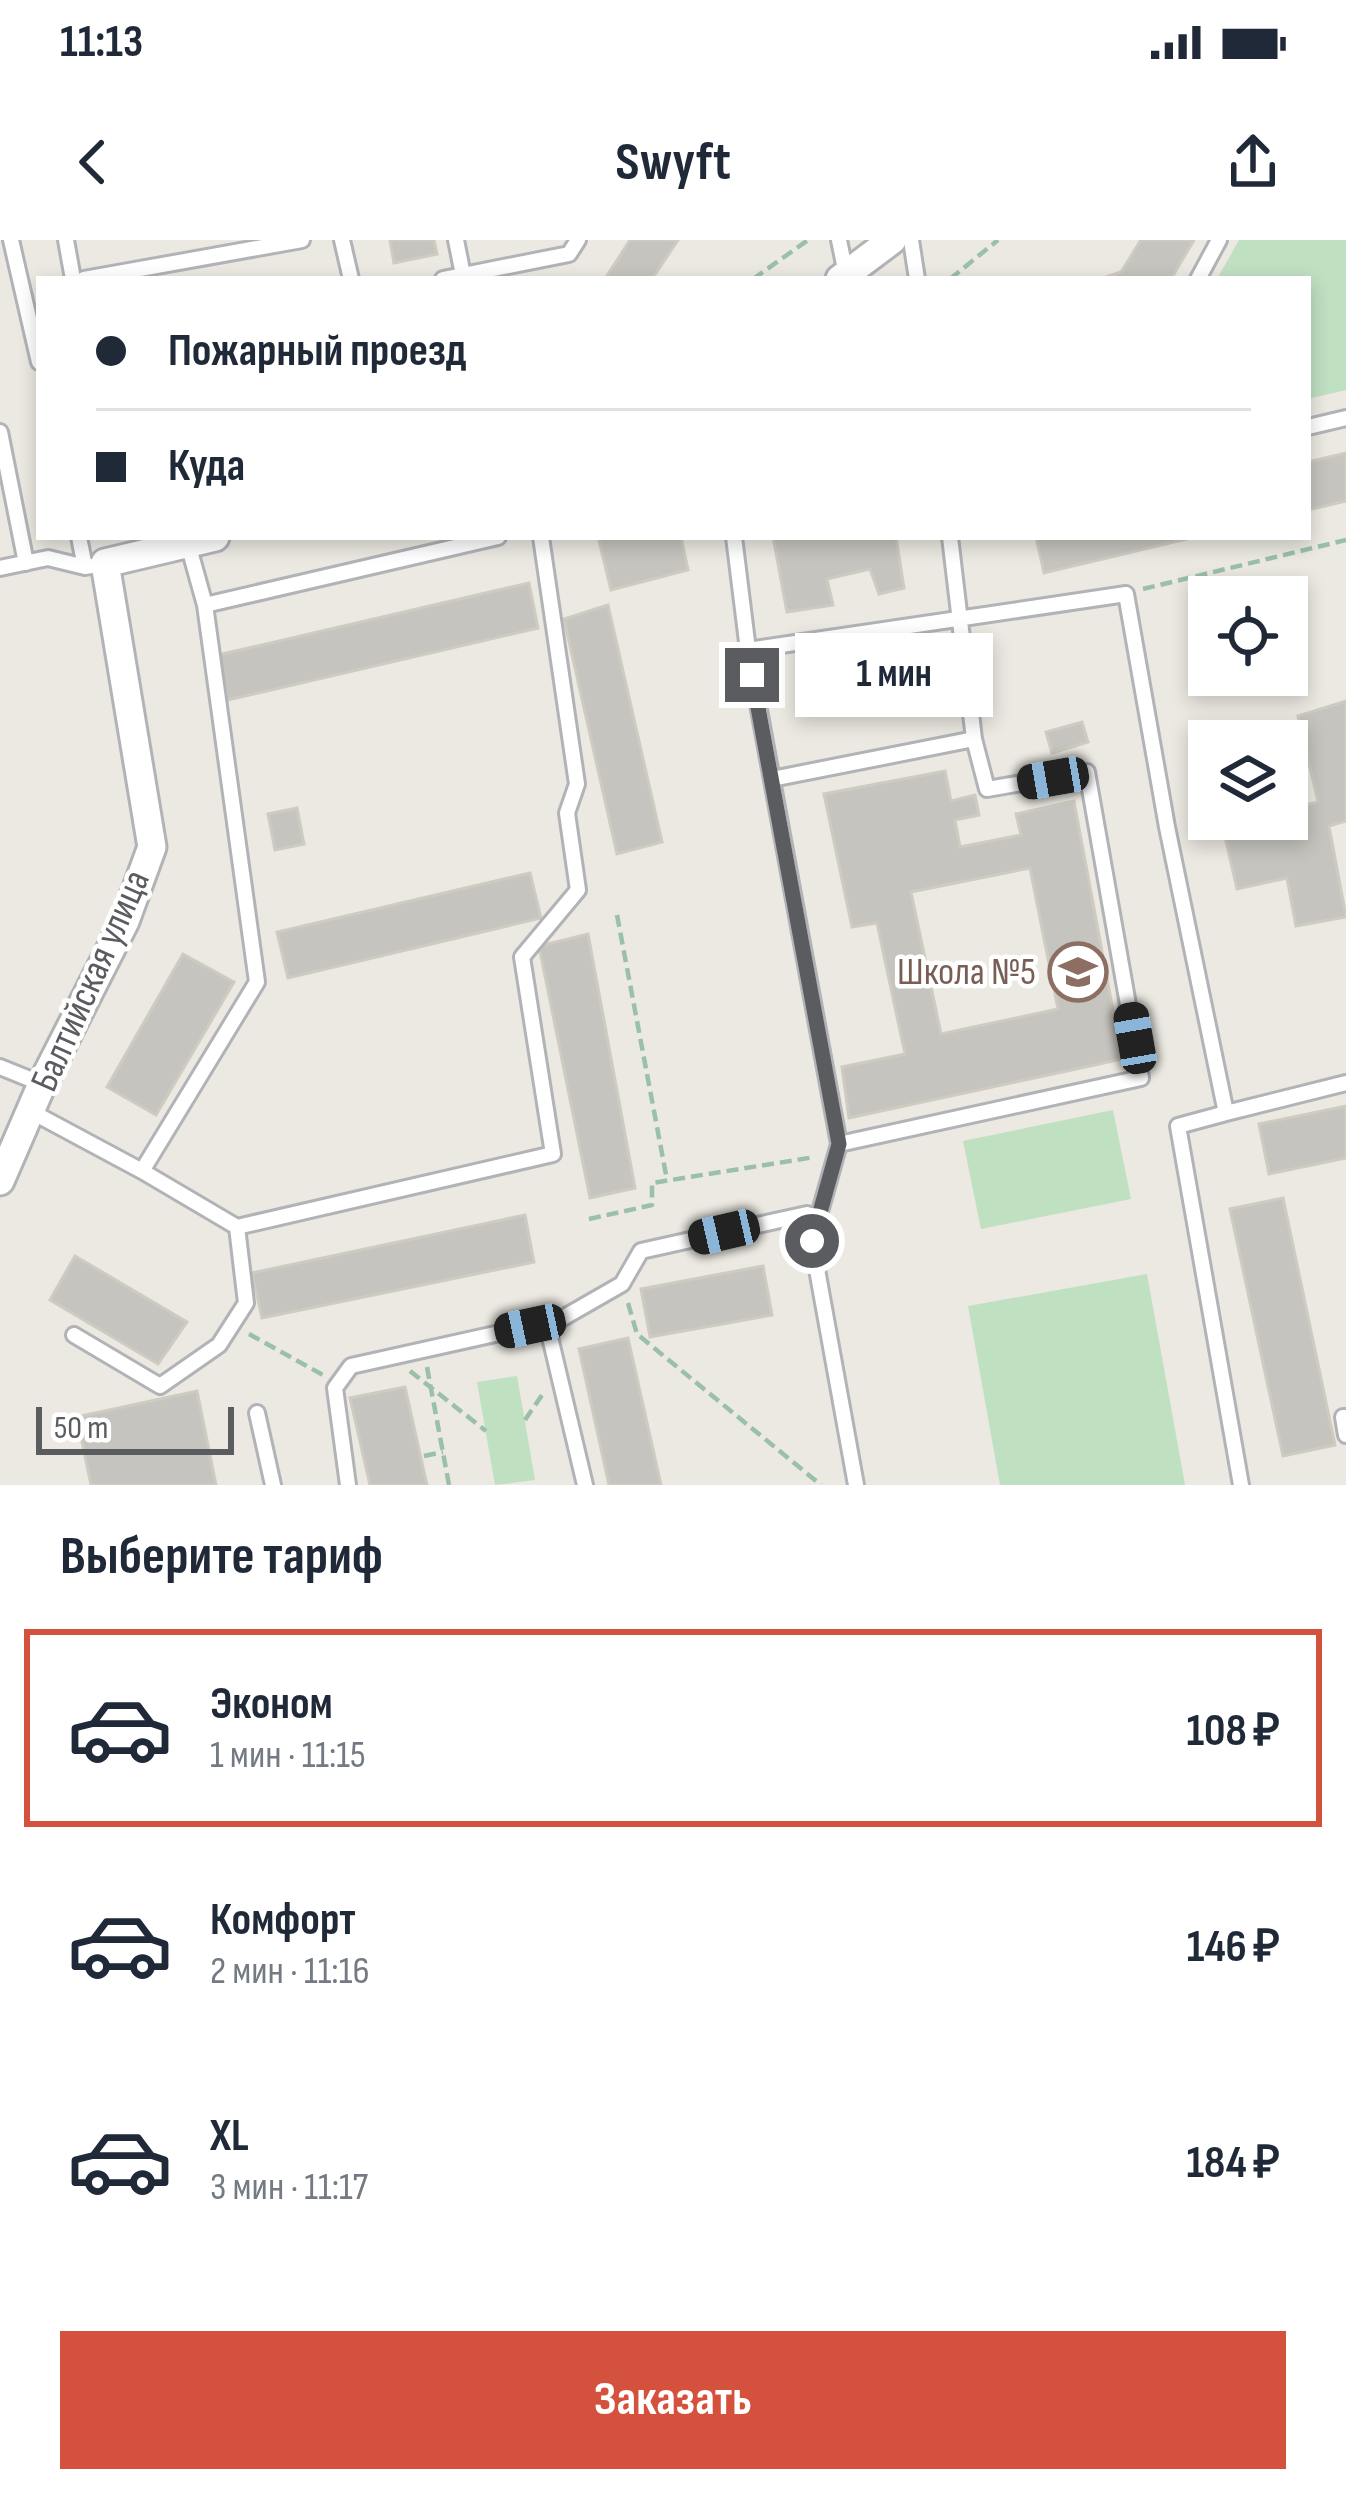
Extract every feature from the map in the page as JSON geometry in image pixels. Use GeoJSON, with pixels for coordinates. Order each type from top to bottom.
{"type":"FeatureCollection","features":[{"type":"Feature","properties":{"kind":"street"},"geometry":{"type":"LineString","coordinates":[[844,276],[892,240]]}},
{"type":"Feature","properties":{"kind":"street"},"geometry":{"type":"LineString","coordinates":[[95,565],[201,540]]}},
{"type":"Feature","properties":{"kind":"street","name":"Балтийская улица"},"geometry":{"type":"LineString","coordinates":[[0,1181],[42,1084],[125,921],[152,847],[95,565]]}},
{"type":"Feature","properties":{"kind":"lane"},"geometry":{"type":"LineString","coordinates":[[11,240],[36,349]]}},
{"type":"Feature","properties":{"kind":"lane"},"geometry":{"type":"LineString","coordinates":[[66,240],[72,276]]}},
{"type":"Feature","properties":{"kind":"lane"},"geometry":{"type":"LineString","coordinates":[[101,276],[302,240]]}},
{"type":"Feature","properties":{"kind":"lane"},"geometry":{"type":"LineString","coordinates":[[342,240],[350,276]]}},
{"type":"Feature","properties":{"kind":"lane"},"geometry":{"type":"LineString","coordinates":[[456,240],[463,275]]}},
{"type":"Feature","properties":{"kind":"lane"},"geometry":{"type":"LineString","coordinates":[[458,276],[569,254],[578,240]]}},
{"type":"Feature","properties":{"kind":"lane"},"geometry":{"type":"LineString","coordinates":[[838,240],[843,276]]}},
{"type":"Feature","properties":{"kind":"lane"},"geometry":{"type":"LineString","coordinates":[[911,240],[917,276]]}},
{"type":"Feature","properties":{"kind":"lane"},"geometry":{"type":"LineString","coordinates":[[1200,276],[1219,240]]}},
{"type":"Feature","properties":{"kind":"lane"},"geometry":{"type":"LineString","coordinates":[[1311,426],[1346,418]]}},
{"type":"Feature","properties":{"kind":"lane"},"geometry":{"type":"LineString","coordinates":[[0,432],[26,562]]}},
{"type":"Feature","properties":{"kind":"lane"},"geometry":{"type":"LineString","coordinates":[[81,540],[95,565]]}},
{"type":"Feature","properties":{"kind":"lane"},"geometry":{"type":"LineString","coordinates":[[142,1171],[257,982],[205,604],[201,540]]}},
{"type":"Feature","properties":{"kind":"lane"},"geometry":{"type":"LineString","coordinates":[[205,604],[485,540]]}},
{"type":"Feature","properties":{"kind":"lane"},"geometry":{"type":"LineString","coordinates":[[32,1112],[237,1227],[553,1154],[522,957],[578,890],[567,813],[577,784],[542,540]]}},
{"type":"Feature","properties":{"kind":"lane"},"geometry":{"type":"LineString","coordinates":[[734,540],[748,650],[838,1149],[812,1241]]}},
{"type":"Feature","properties":{"kind":"lane"},"geometry":{"type":"LineString","coordinates":[[838,1149],[1142,1078],[1087,772],[987,789],[974,739],[950,540]]}},
{"type":"Feature","properties":{"kind":"lane"},"geometry":{"type":"LineString","coordinates":[[0,568],[48,557],[95,565]]}},
{"type":"Feature","properties":{"kind":"lane"},"geometry":{"type":"LineString","coordinates":[[748,650],[1126,593],[1167,826],[1226,1114]]}},
{"type":"Feature","properties":{"kind":"lane"},"geometry":{"type":"LineString","coordinates":[[772,779],[974,739]]}},
{"type":"Feature","properties":{"kind":"lane"},"geometry":{"type":"LineString","coordinates":[[0,1067],[42,1084]]}},
{"type":"Feature","properties":{"kind":"lane"},"geometry":{"type":"LineString","coordinates":[[1241,1485],[1178,1126],[1346,1083]]}},
{"type":"Feature","properties":{"kind":"lane"},"geometry":{"type":"LineString","coordinates":[[349,1485],[335,1388],[351,1366],[560,1319],[622,1284],[641,1251],[807,1214],[856,1485]]}},
{"type":"Feature","properties":{"kind":"lane"},"geometry":{"type":"LineString","coordinates":[[74,1335],[160,1386],[219,1345],[246,1303],[237,1227]]}},
{"type":"Feature","properties":{"kind":"lane"},"geometry":{"type":"LineString","coordinates":[[560,1319],[549,1333],[585,1485]]}},
{"type":"Feature","properties":{"kind":"lane"},"geometry":{"type":"LineString","coordinates":[[257,1413],[273,1485]]}},
{"type":"Feature","properties":{"kind":"lane"},"geometry":{"type":"LineString","coordinates":[[1346,1417],[1342,1418],[1346,1435]]}},
{"type":"Feature","properties":{"kind":"path"},"geometry":{"type":"LineString","coordinates":[[757,276],[808,240]]}},
{"type":"Feature","properties":{"kind":"path"},"geometry":{"type":"LineString","coordinates":[[954,276],[998,240]]}},
{"type":"Feature","properties":{"kind":"path"},"geometry":{"type":"LineString","coordinates":[[1126,593],[1346,540]]}},
{"type":"Feature","properties":{"kind":"path"},"geometry":{"type":"LineString","coordinates":[[616,915],[667,1180]]}},
{"type":"Feature","properties":{"kind":"path"},"geometry":{"type":"LineString","coordinates":[[589,1219],[652,1205],[652,1183],[838,1149]]}},
{"type":"Feature","properties":{"kind":"path"},"geometry":{"type":"LineString","coordinates":[[622,1284],[637,1334],[821,1485]]}},
{"type":"Feature","properties":{"kind":"path"},"geometry":{"type":"LineString","coordinates":[[234,1326],[338,1384]]}},
{"type":"Feature","properties":{"kind":"path"},"geometry":{"type":"LineString","coordinates":[[424,1350],[449,1485]]}},
{"type":"Feature","properties":{"kind":"path"},"geometry":{"type":"LineString","coordinates":[[392,1357],[486,1431]]}},
{"type":"Feature","properties":{"kind":"path"},"geometry":{"type":"LineString","coordinates":[[424,1456],[443,1452]]}},
{"type":"Feature","properties":{"kind":"green space"},"geometry":{"type":"Polygon","coordinates":[[[1239,240],[1346,240],[1346,390],[1311,398],[1311,276],[1219,276],[1239,240]]]}},
{"type":"Feature","properties":{"kind":"green space"},"geometry":{"type":"Polygon","coordinates":[[[1113,1110],[1131,1199],[981,1229],[963,1141],[1113,1110]]]}},
{"type":"Feature","properties":{"kind":"green space"},"geometry":{"type":"Polygon","coordinates":[[[1147,1274],[1185,1485],[1000,1485],[968,1306],[1147,1274]]]}},
{"type":"Feature","properties":{"kind":"green space"},"geometry":{"type":"Polygon","coordinates":[[[517,1376],[535,1480],[495,1485],[477,1382],[517,1376]]]}},
{"type":"Feature","properties":{"kind":"building"},"geometry":{"type":"Polygon","coordinates":[[[390,240],[434,240],[437,254],[394,263],[390,240]]]}},
{"type":"Feature","properties":{"kind":"building"},"geometry":{"type":"Polygon","coordinates":[[[630,240],[678,240],[654,276],[607,276],[630,240]]]}},
{"type":"Feature","properties":{"kind":"building"},"geometry":{"type":"Polygon","coordinates":[[[1141,240],[1194,240],[1173,276],[1109,276],[1121,272],[1141,240]]]}},
{"type":"Feature","properties":{"kind":"building"},"geometry":{"type":"Polygon","coordinates":[[[1346,453],[1346,501],[1311,509],[1311,461],[1346,453]]]}},
{"type":"Feature","properties":{"kind":"building"},"geometry":{"type":"Polygon","coordinates":[[[599,540],[682,540],[688,570],[611,590],[599,540]]]}},
{"type":"Feature","properties":{"kind":"building"},"geometry":{"type":"Polygon","coordinates":[[[774,540],[896,540],[904,588],[879,594],[870,569],[827,579],[833,605],[787,612],[774,540]]]}},
{"type":"Feature","properties":{"kind":"building"},"geometry":{"type":"Polygon","coordinates":[[[1037,540],[1182,540],[1044,573],[1037,540]]]}},
{"type":"Feature","properties":{"kind":"building"},"geometry":{"type":"Polygon","coordinates":[[[529,583],[538,628],[228,700],[218,655],[529,583]]]}},
{"type":"Feature","properties":{"kind":"building"},"geometry":{"type":"Polygon","coordinates":[[[608,605],[662,842],[617,854],[564,619],[608,605]]]}},
{"type":"Feature","properties":{"kind":"building"},"geometry":{"type":"Polygon","coordinates":[[[908,663],[912,686],[840,698],[842,710],[814,715],[807,673],[835,668],[836,675],[908,663]]]}},
{"type":"Feature","properties":{"kind":"building"},"geometry":{"type":"Polygon","coordinates":[[[1346,701],[1346,821],[1329,826],[1346,917],[1296,926],[1287,878],[1237,889],[1226,840],[1308,840],[1308,805],[1318,802],[1308,759],[1308,720],[1298,716],[1346,701]]]}},
{"type":"Feature","properties":{"kind":"building"},"geometry":{"type":"Polygon","coordinates":[[[1082,722],[1088,742],[1052,753],[1046,732],[1082,722]]]}},
{"type":"Feature","properties":{"kind":"building","name":"Школа №5"},"geometry":{"type":"Polygon","coordinates":[[[945,771],[951,801],[975,795],[979,815],[955,820],[960,847],[1021,835],[1016,814],[1074,801],[1122,1059],[849,1118],[842,1067],[905,1054],[877,923],[852,927],[824,794],[945,771]],[[1030,868],[911,892],[941,1034],[1058,1009],[1030,868]]]}},
{"type":"Feature","properties":{"kind":"building"},"geometry":{"type":"Polygon","coordinates":[[[297,808],[304,844],[275,850],[268,814],[297,808]]]}},
{"type":"Feature","properties":{"kind":"building"},"geometry":{"type":"Polygon","coordinates":[[[530,873],[541,918],[288,978],[277,932],[530,873]]]}},
{"type":"Feature","properties":{"kind":"building"},"geometry":{"type":"Polygon","coordinates":[[[588,934],[635,1188],[590,1198],[539,946],[588,934]]]}},
{"type":"Feature","properties":{"kind":"building"},"geometry":{"type":"Polygon","coordinates":[[[183,954],[234,982],[156,1115],[107,1087],[183,954]]]}},
{"type":"Feature","properties":{"kind":"building"},"geometry":{"type":"Polygon","coordinates":[[[1346,1106],[1346,1158],[1269,1174],[1259,1124],[1346,1106]]]}},
{"type":"Feature","properties":{"kind":"building"},"geometry":{"type":"Polygon","coordinates":[[[1283,1198],[1335,1445],[1283,1456],[1230,1209],[1283,1198]]]}},
{"type":"Feature","properties":{"kind":"building"},"geometry":{"type":"Polygon","coordinates":[[[525,1215],[534,1262],[262,1318],[252,1273],[525,1215]]]}},
{"type":"Feature","properties":{"kind":"building"},"geometry":{"type":"Polygon","coordinates":[[[75,1256],[187,1322],[158,1364],[50,1300],[75,1256]]]}},
{"type":"Feature","properties":{"kind":"building"},"geometry":{"type":"Polygon","coordinates":[[[763,1266],[772,1315],[650,1337],[641,1289],[763,1266]]]}},
{"type":"Feature","properties":{"kind":"building"},"geometry":{"type":"Polygon","coordinates":[[[628,1338],[661,1485],[609,1485],[579,1349],[628,1338]]]}},
{"type":"Feature","properties":{"kind":"building"},"geometry":{"type":"Polygon","coordinates":[[[405,1387],[427,1485],[370,1485],[350,1398],[405,1387]]]}},
{"type":"Feature","properties":{"kind":"building"},"geometry":{"type":"Polygon","coordinates":[[[197,1391],[216,1485],[91,1485],[77,1417],[197,1391]]]}},
{"type":"Feature","properties":{"kind":"place","name":"Школа №5"},"geometry":{"type":"Point","coordinates":[1078,972]}},
{"type":"Feature","properties":{"kind":"route"},"geometry":{"type":"LineString","coordinates":[[752,675],[839,1144],[812,1241]]}}]}
